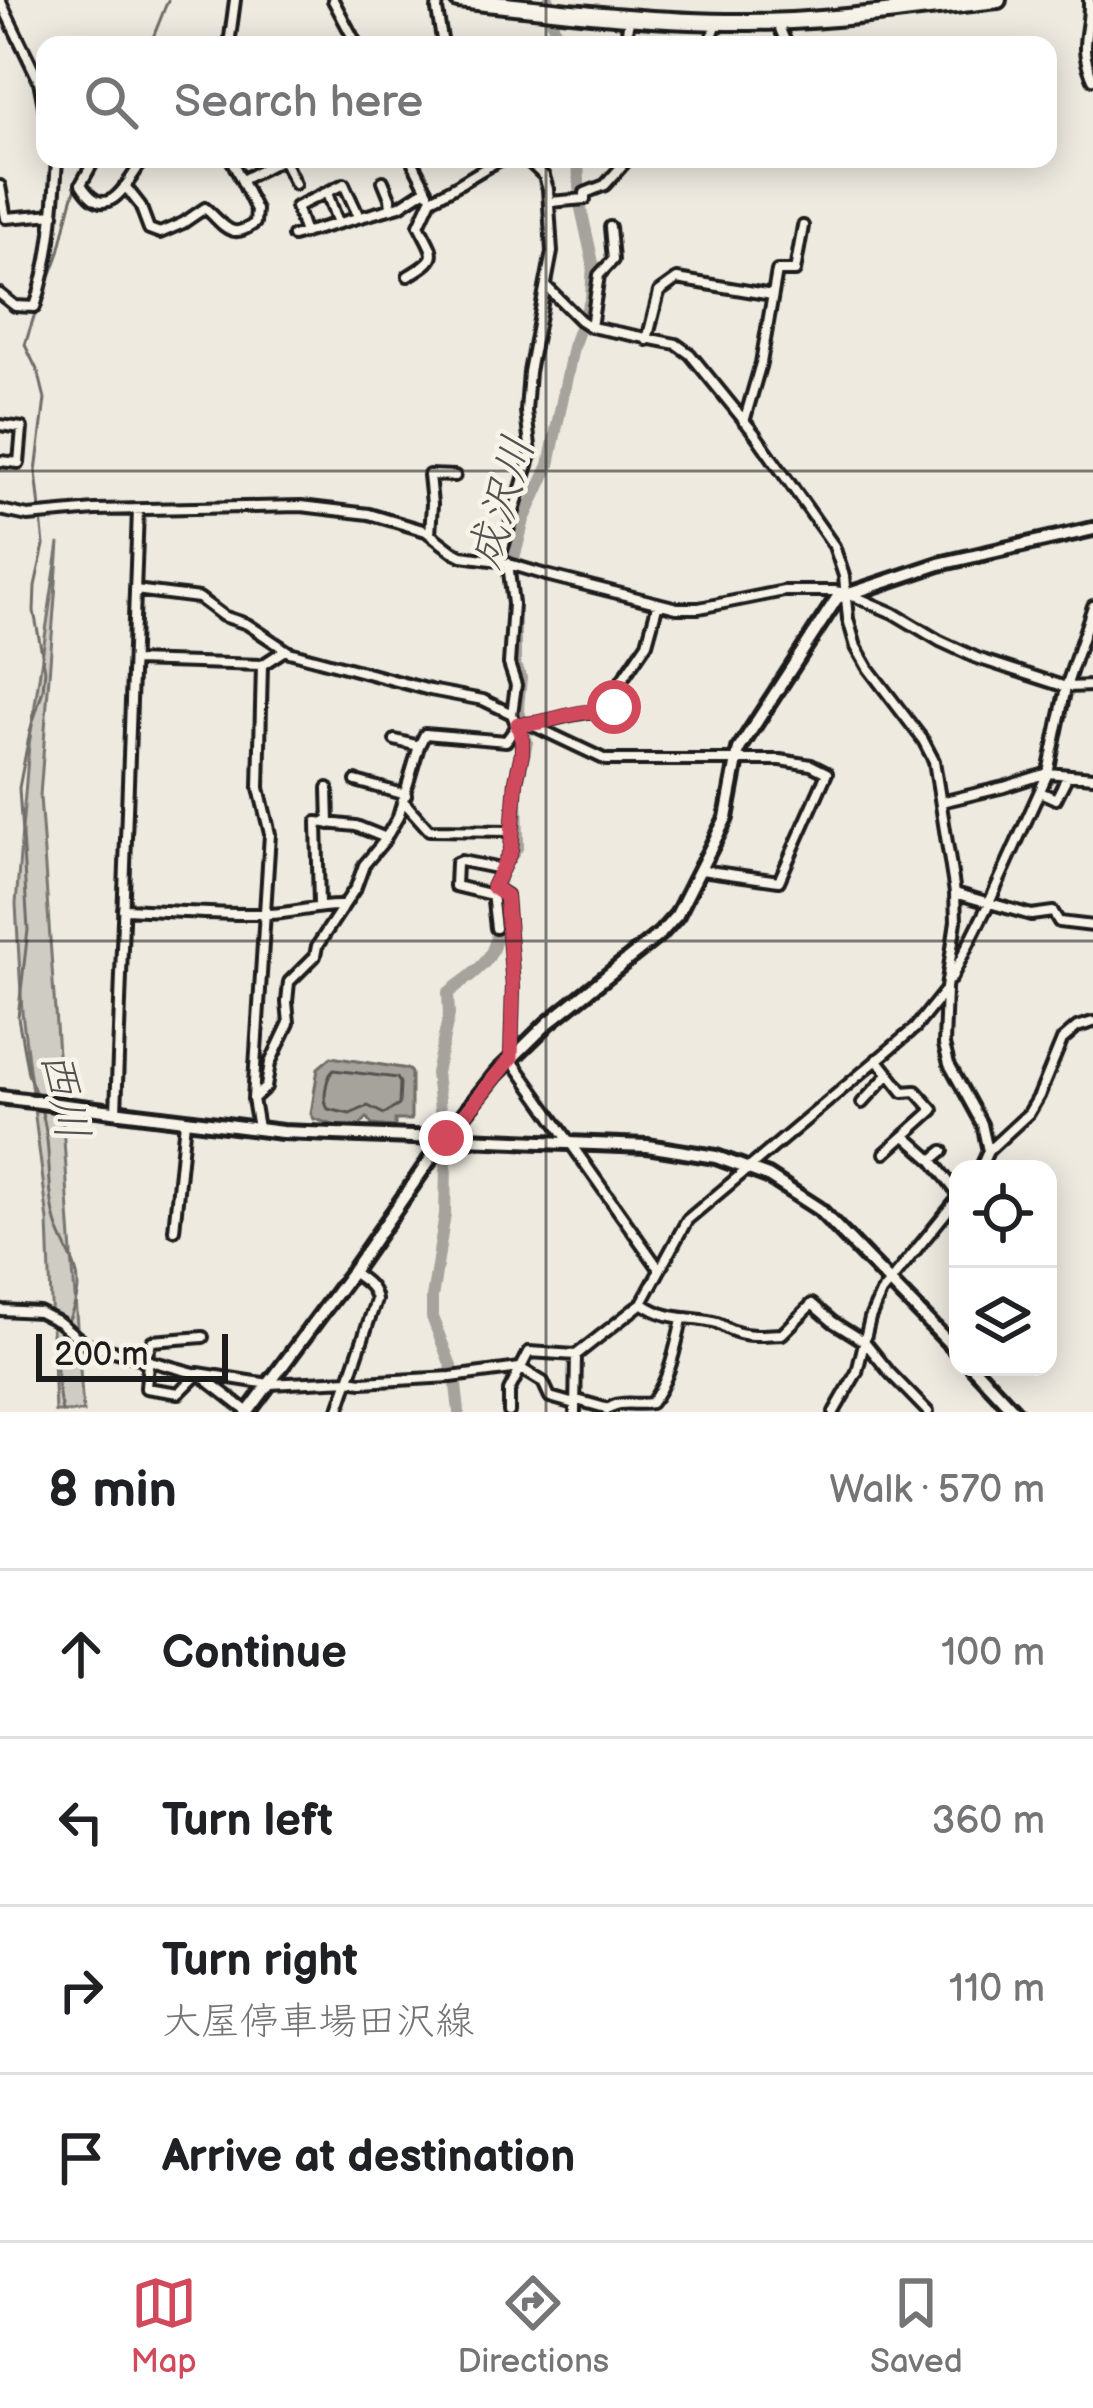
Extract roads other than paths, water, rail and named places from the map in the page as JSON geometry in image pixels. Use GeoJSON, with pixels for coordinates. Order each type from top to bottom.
{"type":"FeatureCollection","features":[{"type":"Feature","properties":{"kind":"highway"},"geometry":{"type":"LineString","coordinates":[[458,0],[629,19],[777,22],[998,0]]}},
{"type":"Feature","properties":{"kind":"main road"},"geometry":{"type":"LineString","coordinates":[[248,1412],[441,1141],[511,1058],[677,915],[726,818],[739,749],[837,598],[939,564],[1093,529]]}},
{"type":"Feature","properties":{"kind":"main road"},"geometry":{"type":"LineString","coordinates":[[0,1097],[258,1130],[670,1148],[707,1154],[788,1187],[819,1209],[949,1343]]}},
{"type":"Feature","properties":{"kind":"main road"},"geometry":{"type":"LineString","coordinates":[[981,1376],[1015,1412]]}},
{"type":"Feature","properties":{"kind":"street"},"geometry":{"type":"LineString","coordinates":[[1,0],[36,75]]}},
{"type":"Feature","properties":{"kind":"street"},"geometry":{"type":"LineString","coordinates":[[230,36],[235,0]]}},
{"type":"Feature","properties":{"kind":"street"},"geometry":{"type":"LineString","coordinates":[[333,0],[353,36]]}},
{"type":"Feature","properties":{"kind":"street"},"geometry":{"type":"LineString","coordinates":[[438,0],[442,36]]}},
{"type":"Feature","properties":{"kind":"street"},"geometry":{"type":"LineString","coordinates":[[1089,0],[1083,50],[1093,79]]}},
{"type":"Feature","properties":{"kind":"street"},"geometry":{"type":"LineString","coordinates":[[626,36],[629,19]]}},
{"type":"Feature","properties":{"kind":"street"},"geometry":{"type":"LineString","coordinates":[[712,36],[718,21]]}},
{"type":"Feature","properties":{"kind":"street"},"geometry":{"type":"LineString","coordinates":[[777,22],[783,36]]}},
{"type":"Feature","properties":{"kind":"street"},"geometry":{"type":"LineString","coordinates":[[0,294],[15,306],[35,307],[44,280],[56,168]]}},
{"type":"Feature","properties":{"kind":"street"},"geometry":{"type":"LineString","coordinates":[[90,168],[81,184],[102,202],[112,202],[138,168]]}},
{"type":"Feature","properties":{"kind":"street"},"geometry":{"type":"LineString","coordinates":[[125,186],[140,205],[149,229],[160,233],[205,208],[234,233],[252,226],[257,218],[236,168]]}},
{"type":"Feature","properties":{"kind":"street"},"geometry":{"type":"LineString","coordinates":[[242,179],[265,168]]}},
{"type":"Feature","properties":{"kind":"street"},"geometry":{"type":"LineString","coordinates":[[287,168],[295,184]]}},
{"type":"Feature","properties":{"kind":"street"},"geometry":{"type":"LineString","coordinates":[[408,276],[434,257],[419,225],[429,194],[416,168]]}},
{"type":"Feature","properties":{"kind":"street"},"geometry":{"type":"LineString","coordinates":[[293,236],[462,186],[485,168]]}},
{"type":"Feature","properties":{"kind":"street"},"geometry":{"type":"LineString","coordinates":[[512,714],[516,685],[509,664],[513,604],[509,563],[531,455],[526,410],[529,372],[552,252],[550,202],[544,176],[536,168]]}},
{"type":"Feature","properties":{"kind":"street"},"geometry":{"type":"LineString","coordinates":[[550,202],[580,199],[605,185],[620,168]]}},
{"type":"Feature","properties":{"kind":"street"},"geometry":{"type":"LineString","coordinates":[[383,181],[391,208]]}},
{"type":"Feature","properties":{"kind":"street"},"geometry":{"type":"LineString","coordinates":[[304,233],[296,207],[344,184],[359,218]]}},
{"type":"Feature","properties":{"kind":"street"},"geometry":{"type":"LineString","coordinates":[[0,187],[6,218],[53,214]]}},
{"type":"Feature","properties":{"kind":"street"},"geometry":{"type":"LineString","coordinates":[[327,193],[338,224]]}},
{"type":"Feature","properties":{"kind":"street"},"geometry":{"type":"LineString","coordinates":[[743,422],[761,363],[777,271],[794,272],[803,226]]}},
{"type":"Feature","properties":{"kind":"street"},"geometry":{"type":"LineString","coordinates":[[586,324],[599,275],[613,260],[610,227]]}},
{"type":"Feature","properties":{"kind":"street"},"geometry":{"type":"LineString","coordinates":[[647,340],[659,292],[677,279],[772,296]]}},
{"type":"Feature","properties":{"kind":"street"},"geometry":{"type":"LineString","coordinates":[[546,286],[586,324],[676,344],[690,354],[755,434],[834,546],[856,647],[929,750],[940,782],[956,921],[944,1045],[949,1064],[982,1124],[988,1151]]}},
{"type":"Feature","properties":{"kind":"street"},"geometry":{"type":"LineString","coordinates":[[0,425],[22,428],[19,464],[0,461]]}},
{"type":"Feature","properties":{"kind":"street"},"geometry":{"type":"LineString","coordinates":[[430,534],[429,475],[455,476]]}},
{"type":"Feature","properties":{"kind":"street"},"geometry":{"type":"LineString","coordinates":[[0,510],[28,516],[301,506],[369,514],[411,525],[462,556],[509,563],[677,608],[784,591],[847,593],[977,658],[1066,687],[1093,686]]}},
{"type":"Feature","properties":{"kind":"street"},"geometry":{"type":"LineString","coordinates":[[116,1112],[138,510]]}},
{"type":"Feature","properties":{"kind":"street"},"geometry":{"type":"LineString","coordinates":[[135,590],[199,598],[223,616],[311,660],[483,700],[523,724],[606,760],[797,761],[827,773],[779,881],[701,870]]}},
{"type":"Feature","properties":{"kind":"street"},"geometry":{"type":"LineString","coordinates":[[253,1099],[266,1087],[270,1063],[289,1023],[289,982],[315,956],[364,865],[386,838],[405,798],[425,734],[506,740],[523,724],[614,707],[622,680],[647,643],[658,603]]}},
{"type":"Feature","properties":{"kind":"street"},"geometry":{"type":"LineString","coordinates":[[509,1412],[509,1391],[529,1352],[577,1355],[642,1303],[686,1220],[915,1028],[946,988],[1048,773],[1066,687],[1093,606]]}},
{"type":"Feature","properties":{"kind":"street"},"geometry":{"type":"LineString","coordinates":[[133,662],[262,665],[285,650]]}},
{"type":"Feature","properties":{"kind":"street"},"geometry":{"type":"LineString","coordinates":[[258,1130],[253,1099],[270,834],[259,788],[262,665]]}},
{"type":"Feature","properties":{"kind":"street"},"geometry":{"type":"LineString","coordinates":[[496,928],[496,891],[511,850],[523,724]]}},
{"type":"Feature","properties":{"kind":"street"},"geometry":{"type":"LineString","coordinates":[[394,740],[418,746]]}},
{"type":"Feature","properties":{"kind":"street"},"geometry":{"type":"LineString","coordinates":[[941,802],[1048,773],[1093,777]]}},
{"type":"Feature","properties":{"kind":"street"},"geometry":{"type":"LineString","coordinates":[[1040,792],[1056,799],[1068,775]]}},
{"type":"Feature","properties":{"kind":"street"},"geometry":{"type":"LineString","coordinates":[[356,781],[405,798],[428,830],[512,831]]}},
{"type":"Feature","properties":{"kind":"street"},"geometry":{"type":"LineString","coordinates":[[328,788],[329,824]]}},
{"type":"Feature","properties":{"kind":"street"},"geometry":{"type":"LineString","coordinates":[[319,905],[317,822],[356,826],[386,838]]}},
{"type":"Feature","properties":{"kind":"street"},"geometry":{"type":"LineString","coordinates":[[501,868],[461,861],[456,863],[455,886],[506,896],[513,987],[511,1058],[661,1271]]}},
{"type":"Feature","properties":{"kind":"street"},"geometry":{"type":"LineString","coordinates":[[955,893],[1031,915],[1053,912],[1059,922],[1093,926]]}},
{"type":"Feature","properties":{"kind":"street"},"geometry":{"type":"LineString","coordinates":[[122,910],[265,914],[342,906]]}},
{"type":"Feature","properties":{"kind":"street"},"geometry":{"type":"LineString","coordinates":[[984,1160],[1029,1113],[1062,1040],[1077,1027],[1093,1022]]}},
{"type":"Feature","properties":{"kind":"street"},"geometry":{"type":"LineString","coordinates":[[877,1059],[903,1092],[916,1091],[933,1110],[885,1153]]}},
{"type":"Feature","properties":{"kind":"street"},"geometry":{"type":"LineString","coordinates":[[862,1103],[887,1076]]}},
{"type":"Feature","properties":{"kind":"street"},"geometry":{"type":"LineString","coordinates":[[174,1230],[185,1121]]}},
{"type":"Feature","properties":{"kind":"street"},"geometry":{"type":"LineString","coordinates":[[905,1136],[949,1184]]}},
{"type":"Feature","properties":{"kind":"street"},"geometry":{"type":"LineString","coordinates":[[932,1160],[943,1151]]}},
{"type":"Feature","properties":{"kind":"street"},"geometry":{"type":"LineString","coordinates":[[834,1412],[857,1372],[874,1306],[949,1207]]}},
{"type":"Feature","properties":{"kind":"street"},"geometry":{"type":"LineString","coordinates":[[338,1412],[376,1300],[375,1292],[352,1272]]}},
{"type":"Feature","properties":{"kind":"street"},"geometry":{"type":"LineString","coordinates":[[642,1303],[655,1312],[722,1324],[748,1335],[782,1334],[812,1304],[866,1342],[928,1412]]}},
{"type":"Feature","properties":{"kind":"street"},"geometry":{"type":"LineString","coordinates":[[0,1310],[39,1312],[84,1343],[198,1374],[269,1384],[362,1382],[520,1368],[543,1382],[550,1397],[574,1407],[607,1410],[622,1403],[651,1403],[671,1364],[682,1319]]}},
{"type":"Feature","properties":{"kind":"street"},"geometry":{"type":"LineString","coordinates":[[198,1374],[179,1394],[146,1388],[152,1341],[203,1337]]}},
{"type":"Feature","properties":{"kind":"street"},"geometry":{"type":"LineString","coordinates":[[574,1407],[577,1355]]}},
{"type":"Feature","properties":{"kind":"street"},"geometry":{"type":"LineString","coordinates":[[198,1374],[248,1412]]}},
{"type":"Feature","properties":{"kind":"water"},"geometry":{"type":"Polygon","coordinates":[[[331,1057],[408,1069],[411,1120],[395,1120],[395,1127],[372,1125],[367,1118],[359,1126],[314,1119],[318,1068],[331,1057]]]}},
{"type":"Feature","properties":{"kind":"waterway","name":"西川"},"geometry":{"type":"LineString","coordinates":[[154,36],[168,0]]}},
{"type":"Feature","properties":{"kind":"waterway","name":"成沢川"},"geometry":{"type":"LineString","coordinates":[[549,0],[556,36]]}},
{"type":"Feature","properties":{"kind":"waterway","name":"西川"},"geometry":{"type":"LineString","coordinates":[[43,293],[86,168]]}},
{"type":"Feature","properties":{"kind":"waterway","name":"成沢川"},"geometry":{"type":"LineString","coordinates":[[510,574],[524,520],[549,465],[573,347],[591,298],[593,263],[580,204],[578,168]]}},
{"type":"Feature","properties":{"kind":"waterway","name":"西川"},"geometry":{"type":"LineString","coordinates":[[37,307],[25,345],[45,399],[36,472],[44,545],[34,611],[45,670],[19,788],[28,930],[18,1017],[37,1097]]}},
{"type":"Feature","properties":{"kind":"waterway","name":"成沢川"},"geometry":{"type":"LineString","coordinates":[[509,860],[518,846],[517,788],[527,742],[518,707],[521,678],[515,665],[515,618]]}},
{"type":"Feature","properties":{"kind":"waterway","name":"成沢川"},"geometry":{"type":"LineString","coordinates":[[459,1412],[455,1376],[432,1317],[446,1167],[436,1073],[449,1015],[448,993],[481,966],[495,943],[500,879]]}},
{"type":"Feature","properties":{"kind":"waterway","name":"西川"},"geometry":{"type":"LineString","coordinates":[[40,1106],[53,1210],[78,1285],[58,1355],[62,1412]]}}]}
